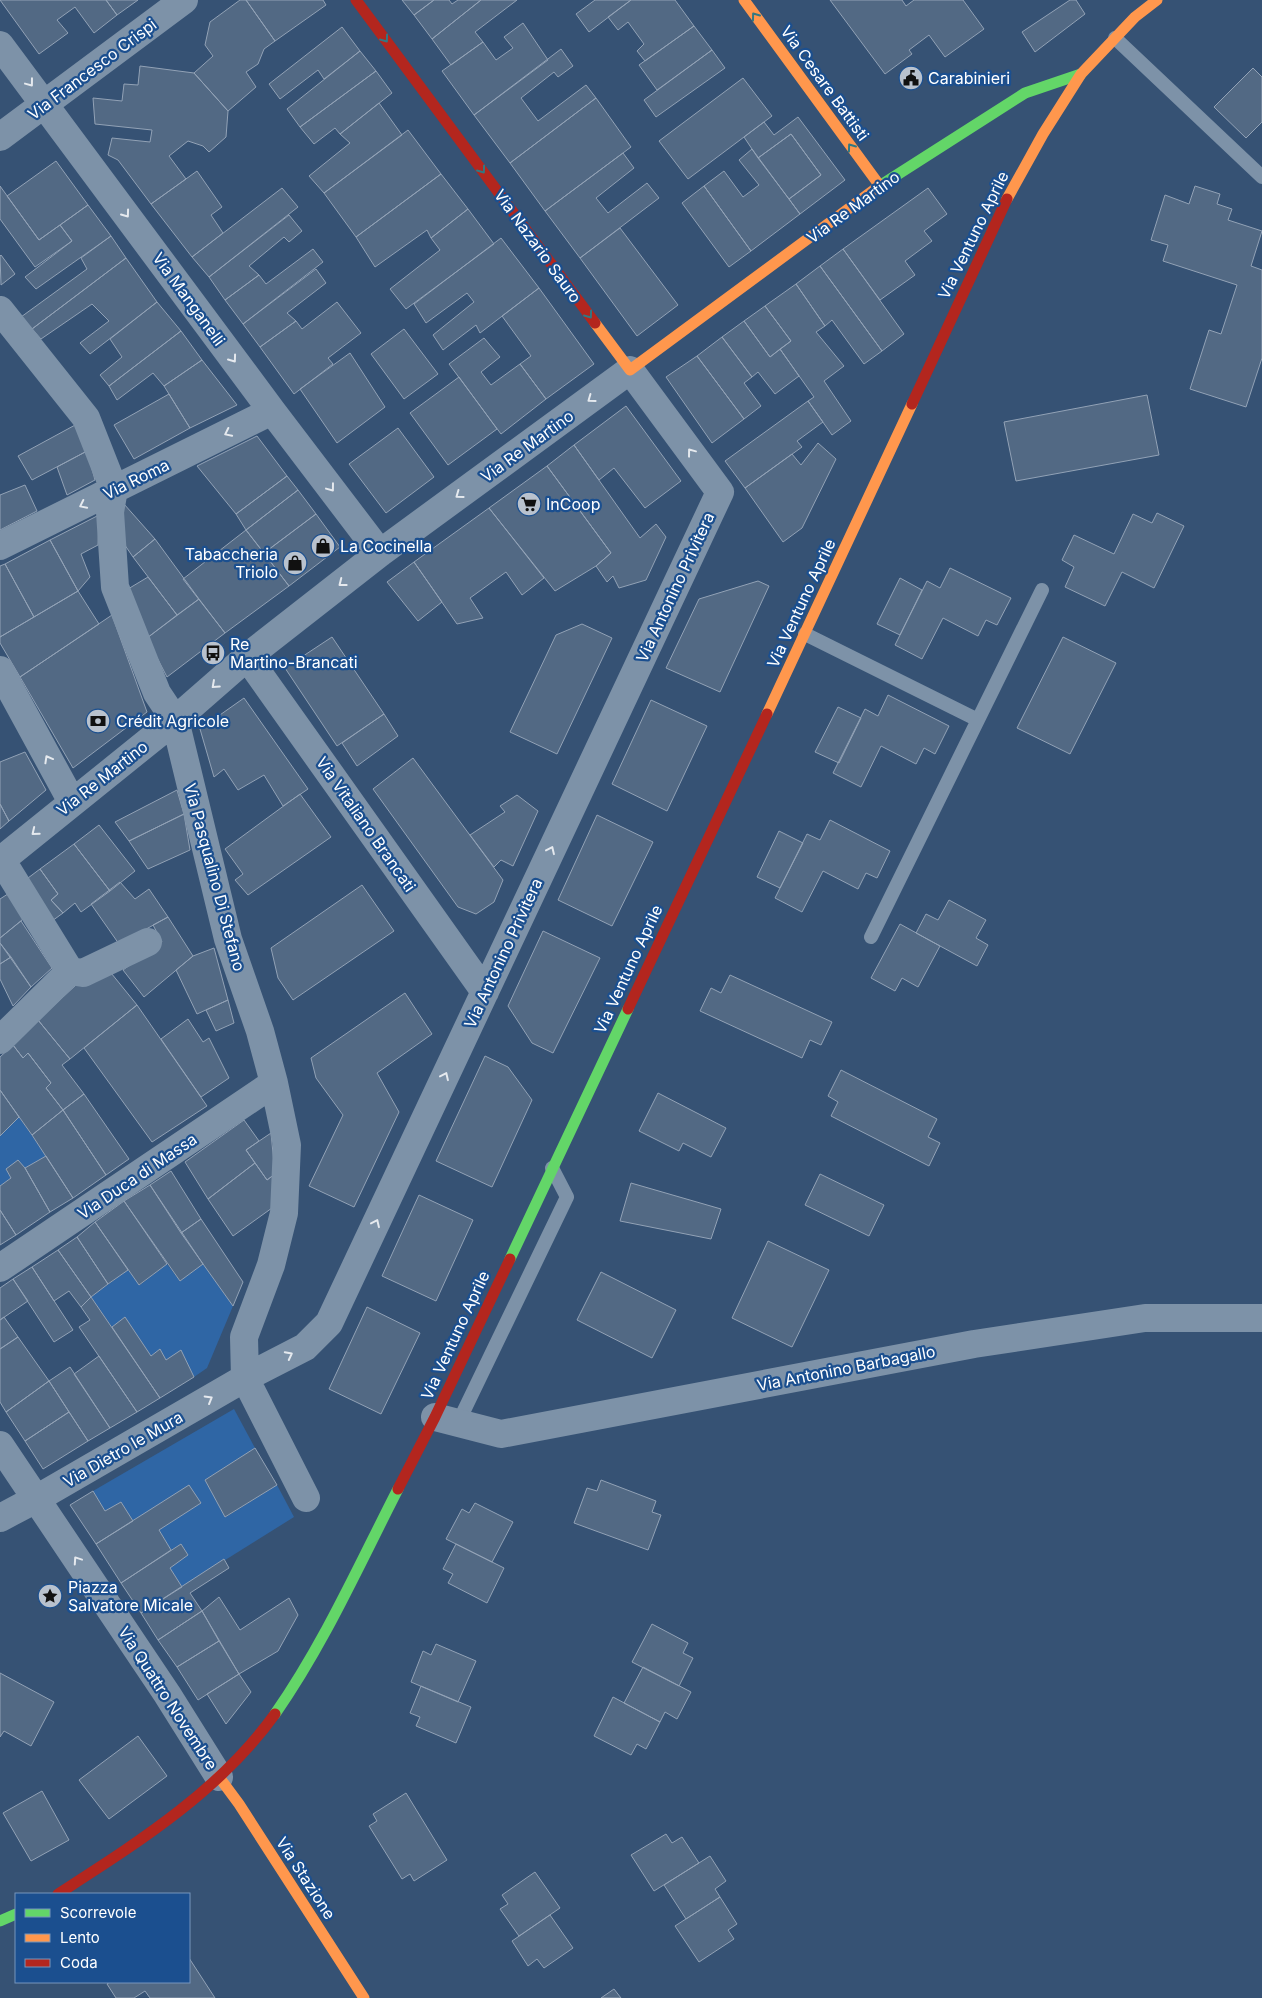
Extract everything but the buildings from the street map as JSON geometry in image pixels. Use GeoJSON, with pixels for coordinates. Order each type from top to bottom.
{"type":"FeatureCollection","features":[{"type":"Feature","properties":{"kind":"main road","name":"Via Nazario Sauro"},"geometry":{"type":"LineString","coordinates":[[356,0],[630,370]]}},
{"type":"Feature","properties":{"kind":"main road","name":"Via Cesare Battisti"},"geometry":{"type":"LineString","coordinates":[[744,0],[880,186]]}},
{"type":"Feature","properties":{"kind":"main road","name":"Via Ventuno Aprile"},"geometry":{"type":"LineString","coordinates":[[60,1893],[138,1844],[219,1777],[258,1737],[293,1688],[446,1420],[552,1168],[805,634],[1007,198],[1043,134],[1081,74],[1135,16],[1157,0]]}},
{"type":"Feature","properties":{"kind":"main road","name":"Via Re Martino"},"geometry":{"type":"LineString","coordinates":[[630,370],[880,186],[1025,93],[1081,74]]}},
{"type":"Feature","properties":{"kind":"main road","name":"Via Stazione"},"geometry":{"type":"LineString","coordinates":[[219,1777],[239,1804],[364,1998]]}},
{"type":"Feature","properties":{"kind":"main road"},"geometry":{"type":"LineString","coordinates":[[0,1921],[15,1914]]}},
{"type":"Feature","properties":{"kind":"street","name":"Via Francesco Crispi"},"geometry":{"type":"LineString","coordinates":[[0,138],[184,0]]}},
{"type":"Feature","properties":{"kind":"street","name":"Via Manganelli"},"geometry":{"type":"LineString","coordinates":[[0,44],[272,411],[380,553]]}},
{"type":"Feature","properties":{"kind":"street"},"geometry":{"type":"LineString","coordinates":[[0,310],[86,418],[114,490]]}},
{"type":"Feature","properties":{"kind":"street","name":"Via Nazario Sauro"},"geometry":{"type":"LineString","coordinates":[[630,370],[720,492]]}},
{"type":"Feature","properties":{"kind":"street","name":"Via Re Martino"},"geometry":{"type":"LineString","coordinates":[[1,860],[175,720],[247,657],[380,553],[630,370]]}},
{"type":"Feature","properties":{"kind":"street","name":"Via Roma"},"geometry":{"type":"LineString","coordinates":[[0,546],[272,411]]}},
{"type":"Feature","properties":{"kind":"street","name":"Via Pasqualino Di Stefano"},"geometry":{"type":"LineString","coordinates":[[114,490],[110,512],[115,587],[157,693],[175,720],[228,939],[260,1031],[274,1083],[287,1145],[284,1212],[271,1265],[244,1337],[246,1378],[306,1498]]}},
{"type":"Feature","properties":{"kind":"street","name":"Via Antonino Privitera"},"geometry":{"type":"LineString","coordinates":[[246,1378],[305,1347],[329,1323],[720,492]]}},
{"type":"Feature","properties":{"kind":"street","name":"Via Vitaliano Brancati"},"geometry":{"type":"LineString","coordinates":[[247,657],[485,992]]}},
{"type":"Feature","properties":{"kind":"street"},"geometry":{"type":"LineString","coordinates":[[0,670],[72,802]]}},
{"type":"Feature","properties":{"kind":"street"},"geometry":{"type":"LineString","coordinates":[[1,860],[70,970],[83,973],[148,942]]}},
{"type":"Feature","properties":{"kind":"street"},"geometry":{"type":"LineString","coordinates":[[0,1040],[70,970]]}},
{"type":"Feature","properties":{"kind":"street","name":"Via Duca di Massa"},"geometry":{"type":"LineString","coordinates":[[0,1268],[274,1083]]}},
{"type":"Feature","properties":{"kind":"street","name":"Via Antonino Barbagallo"},"geometry":{"type":"LineString","coordinates":[[446,1420],[501,1434],[974,1344],[1145,1318],[1262,1318]]}},
{"type":"Feature","properties":{"kind":"street","name":"Via Dietro le Mura"},"geometry":{"type":"LineString","coordinates":[[0,1518],[246,1378]]}},
{"type":"Feature","properties":{"kind":"street","name":"Via Quattro Novembre"},"geometry":{"type":"LineString","coordinates":[[0,1445],[167,1694],[219,1777]]}},
{"type":"Feature","properties":{"kind":"lane"},"geometry":{"type":"LineString","coordinates":[[1115,38],[1262,177]]}},
{"type":"Feature","properties":{"kind":"lane"},"geometry":{"type":"LineString","coordinates":[[871,937],[1042,590]]}},
{"type":"Feature","properties":{"kind":"lane"},"geometry":{"type":"LineString","coordinates":[[805,634],[978,720]]}},
{"type":"Feature","properties":{"kind":"lane"},"geometry":{"type":"LineString","coordinates":[[446,1420],[567,1197],[552,1168]]}},
{"type":"Feature","properties":{"kind":"shaded area"},"geometry":{"type":"Polygon","coordinates":[[[19,1117],[46,1156],[25,1168],[6,1169],[11,1178],[0,1186],[0,1136],[19,1117]]]}},
{"type":"Feature","properties":{"kind":"shaded area"},"geometry":{"type":"Polygon","coordinates":[[[167,1264],[180,1281],[203,1264],[233,1306],[207,1368],[194,1377],[181,1351],[166,1360],[160,1349],[151,1356],[125,1317],[112,1327],[91,1297],[128,1270],[140,1285],[167,1264]]]}},
{"type":"Feature","properties":{"kind":"shaded area"},"geometry":{"type":"Polygon","coordinates":[[[234,1409],[255,1448],[205,1480],[226,1517],[277,1485],[294,1517],[182,1587],[170,1568],[188,1555],[181,1544],[171,1550],[159,1530],[201,1503],[189,1486],[133,1521],[121,1502],[105,1511],[93,1491],[234,1409]]]}},
{"type":"Feature","properties":{"kind":"traffic: fast"},"geometry":{"type":"LineString","coordinates":[[878,187],[1025,93],[1081,74]]}},
{"type":"Feature","properties":{"kind":"traffic: fast"},"geometry":{"type":"LineString","coordinates":[[510,1259],[628,1009]]}},
{"type":"Feature","properties":{"kind":"traffic: fast"},"geometry":{"type":"LineString","coordinates":[[275,1714],[325,1632],[398,1489]]}},
{"type":"Feature","properties":{"kind":"traffic: fast"},"geometry":{"type":"LineString","coordinates":[[0,1921],[15,1914]]}},
{"type":"Feature","properties":{"kind":"traffic: slow"},"geometry":{"type":"LineString","coordinates":[[744,0],[880,186]]}},
{"type":"Feature","properties":{"kind":"traffic: slow"},"geometry":{"type":"LineString","coordinates":[[1007,199],[1043,134],[1081,74],[1135,17],[1157,0]]}},
{"type":"Feature","properties":{"kind":"traffic: slow"},"geometry":{"type":"LineString","coordinates":[[595,323],[630,370],[878,187]]}},
{"type":"Feature","properties":{"kind":"traffic: slow"},"geometry":{"type":"LineString","coordinates":[[767,714],[912,404]]}},
{"type":"Feature","properties":{"kind":"traffic: slow"},"geometry":{"type":"LineString","coordinates":[[219,1777],[239,1804],[364,1998]]}},
{"type":"Feature","properties":{"kind":"traffic: jam"},"geometry":{"type":"LineString","coordinates":[[356,0],[595,323]]}},
{"type":"Feature","properties":{"kind":"traffic: jam"},"geometry":{"type":"LineString","coordinates":[[912,404],[1007,199]]}},
{"type":"Feature","properties":{"kind":"traffic: jam"},"geometry":{"type":"LineString","coordinates":[[628,1009],[767,714]]}},
{"type":"Feature","properties":{"kind":"traffic: jam"},"geometry":{"type":"LineString","coordinates":[[398,1489],[435,1417],[510,1259]]}},
{"type":"Feature","properties":{"kind":"traffic: jam"},"geometry":{"type":"LineString","coordinates":[[60,1893],[147,1835],[203,1792],[229,1768],[275,1714]]}},
{"type":"Feature","properties":{"kind":"place","name":"Carabinieri"},"geometry":{"type":"Point","coordinates":[911,78]}},
{"type":"Feature","properties":{"kind":"place","name":"InCoop"},"geometry":{"type":"Point","coordinates":[529,504]}},
{"type":"Feature","properties":{"kind":"place","name":"La Cocinella"},"geometry":{"type":"Point","coordinates":[323,546]}},
{"type":"Feature","properties":{"kind":"place","name":"Tabaccheria Triolo"},"geometry":{"type":"Point","coordinates":[295,563]}},
{"type":"Feature","properties":{"kind":"place","name":"Re Martino-Brancati"},"geometry":{"type":"Point","coordinates":[213,653]}},
{"type":"Feature","properties":{"kind":"place","name":"Crédit Agricole"},"geometry":{"type":"Point","coordinates":[98,721]}},
{"type":"Feature","properties":{"kind":"place","name":"Piazza Salvatore Micale"},"geometry":{"type":"Point","coordinates":[50,1596]}}]}
